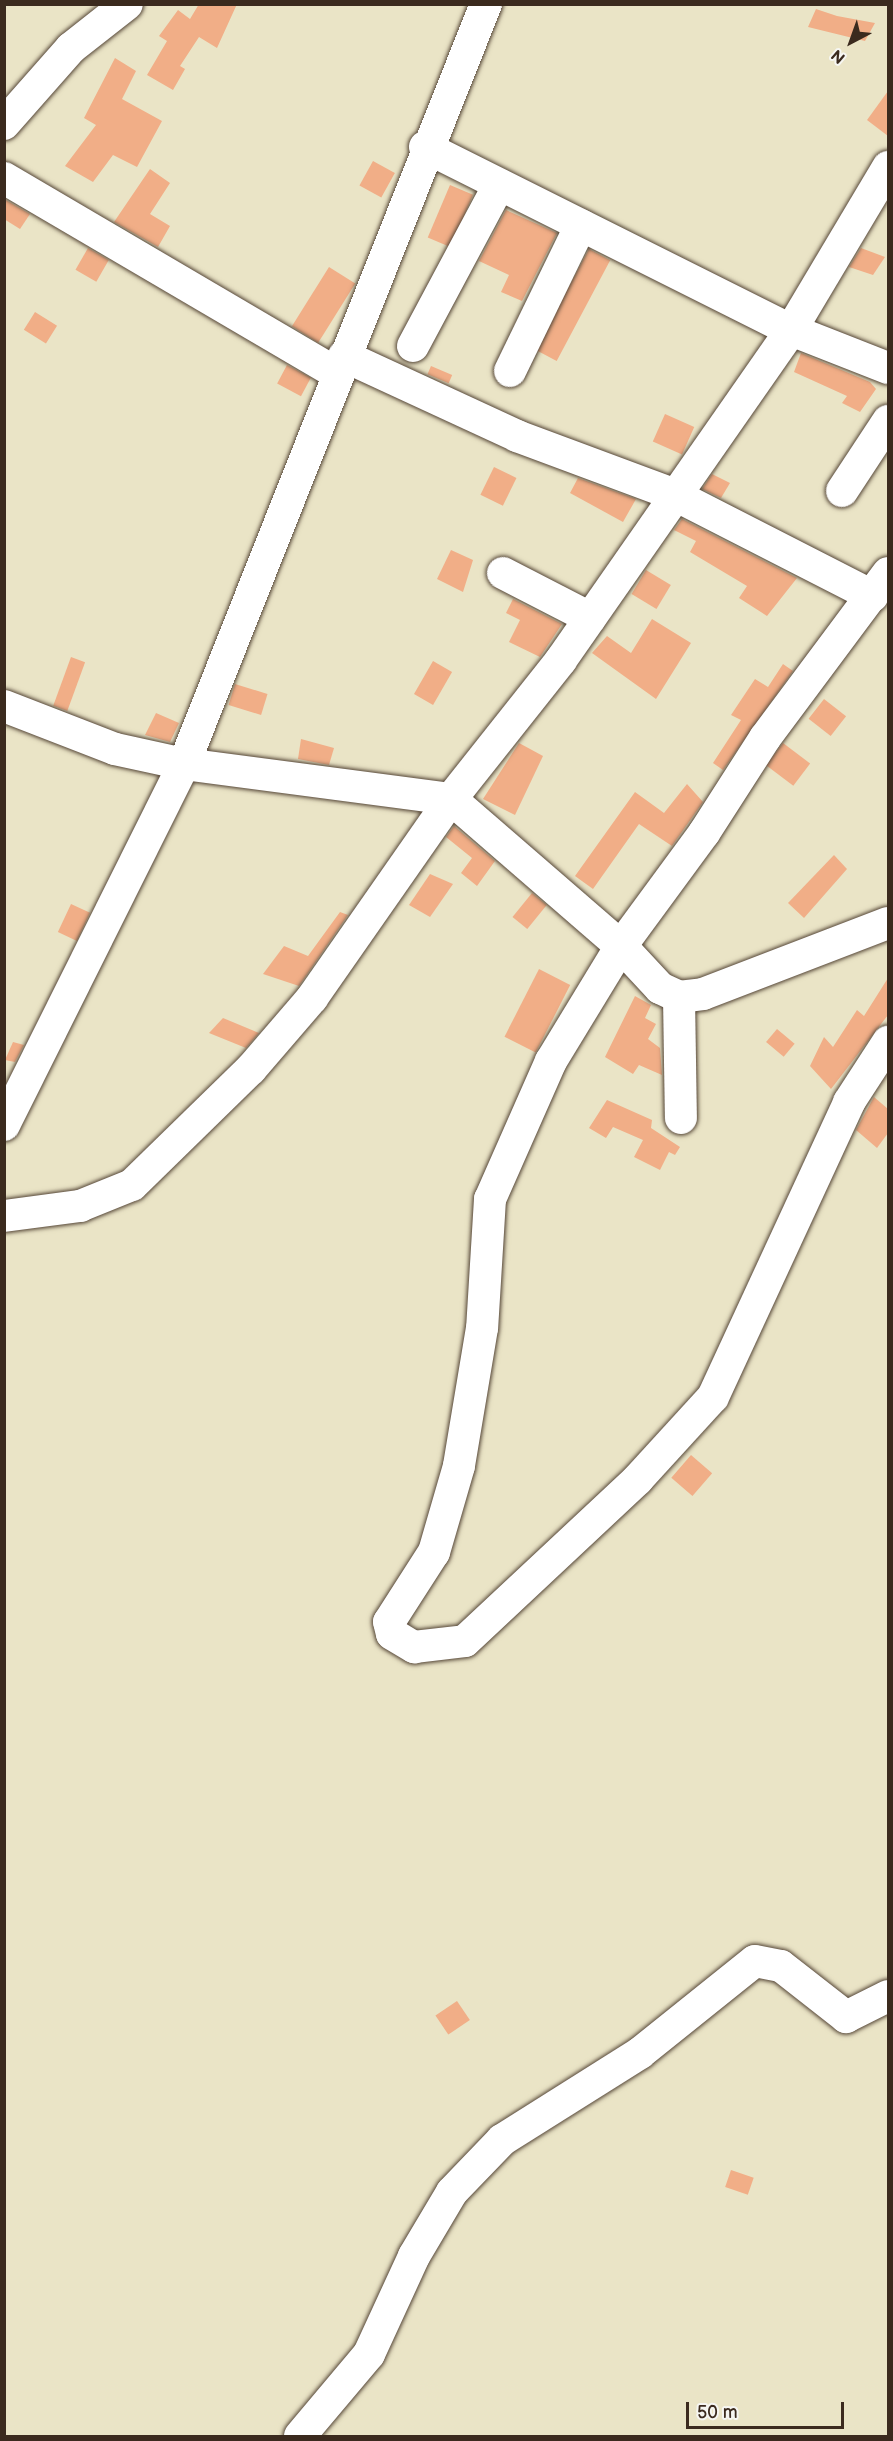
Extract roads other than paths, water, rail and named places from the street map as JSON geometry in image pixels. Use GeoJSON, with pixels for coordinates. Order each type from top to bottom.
{"type":"FeatureCollection","features":[{"type":"Feature","properties":{"kind":"street"},"geometry":{"type":"LineString","coordinates":[[4,124],[70,48],[127,4]]}},
{"type":"Feature","properties":{"kind":"street"},"geometry":{"type":"LineString","coordinates":[[4,1125],[184,764],[425,147],[486,4]]}},
{"type":"Feature","properties":{"kind":"street"},"geometry":{"type":"LineString","coordinates":[[425,147],[791,330],[888,368]]}},
{"type":"Feature","properties":{"kind":"street"},"geometry":{"type":"LineString","coordinates":[[4,1216],[80,1206],[116,1194],[148,1173],[251,1069],[312,998],[451,799],[590,618],[673,494],[791,330],[888,167]]}},
{"type":"Feature","properties":{"kind":"street"},"geometry":{"type":"LineString","coordinates":[[4,178],[340,364],[517,436],[673,494],[880,585],[765,738],[704,833],[621,946],[551,1061],[490,1199],[482,1328],[459,1466],[434,1552],[389,1626],[410,1646],[449,1646],[479,1630],[638,1479],[713,1397],[849,1102],[888,1042]]}},
{"type":"Feature","properties":{"kind":"street"},"geometry":{"type":"LineString","coordinates":[[413,346],[499,185]]}},
{"type":"Feature","properties":{"kind":"street"},"geometry":{"type":"LineString","coordinates":[[510,372],[581,225]]}},
{"type":"Feature","properties":{"kind":"street"},"geometry":{"type":"LineString","coordinates":[[842,491],[888,421]]}},
{"type":"Feature","properties":{"kind":"street"},"geometry":{"type":"LineString","coordinates":[[503,573],[590,618]]}},
{"type":"Feature","properties":{"kind":"street"},"geometry":{"type":"LineString","coordinates":[[4,706],[105,746],[184,764],[451,799],[621,946],[660,988],[679,997],[703,994],[888,923]]}},
{"type":"Feature","properties":{"kind":"street"},"geometry":{"type":"LineString","coordinates":[[679,997],[681,1118]]}},
{"type":"Feature","properties":{"kind":"street"},"geometry":{"type":"LineString","coordinates":[[300,2436],[369,2354],[414,2256],[452,2192],[502,2140],[656,2042],[755,1961],[782,1966],[846,2017],[888,1996]]}}]}
